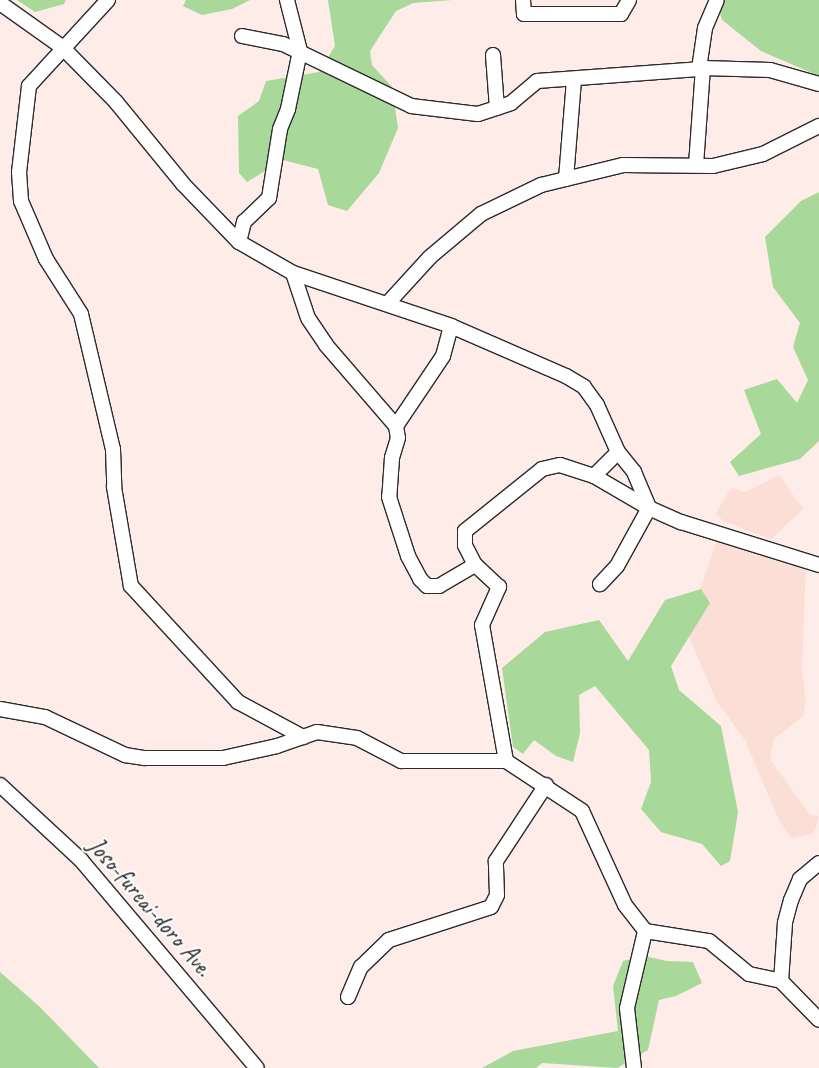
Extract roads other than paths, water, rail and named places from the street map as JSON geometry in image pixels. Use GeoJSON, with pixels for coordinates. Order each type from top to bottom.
{"type":"FeatureCollection","features":[{"type":"Feature","properties":{"kind":"street"},"geometry":{"type":"LineString","coordinates":[[108,0],[62,47],[29,86],[19,172],[21,200],[46,259],[81,314],[113,449],[114,487],[131,586],[238,702],[303,737]]}},
{"type":"Feature","properties":{"kind":"street"},"geometry":{"type":"LineString","coordinates":[[239,242],[244,222],[269,198],[280,129],[288,109],[300,51],[287,0]]}},
{"type":"Feature","properties":{"kind":"street"},"geometry":{"type":"LineString","coordinates":[[523,0],[524,14],[621,14],[629,0]]}},
{"type":"Feature","properties":{"kind":"street"},"geometry":{"type":"LineString","coordinates":[[696,165],[705,28],[717,0]]}},
{"type":"Feature","properties":{"kind":"street"},"geometry":{"type":"LineString","coordinates":[[0,3],[62,47],[116,102],[183,184],[239,242],[293,273],[388,303],[450,326],[566,376],[584,387],[597,405],[618,452],[634,472],[649,508]]}},
{"type":"Feature","properties":{"kind":"street"},"geometry":{"type":"LineString","coordinates":[[242,36],[283,44],[300,51],[411,106],[478,114],[511,103],[538,81],[574,80],[701,68],[770,70],[819,84]]}},
{"type":"Feature","properties":{"kind":"street"},"geometry":{"type":"LineString","coordinates":[[493,55],[498,108]]}},
{"type":"Feature","properties":{"kind":"street"},"geometry":{"type":"LineString","coordinates":[[566,179],[574,80]]}},
{"type":"Feature","properties":{"kind":"street"},"geometry":{"type":"LineString","coordinates":[[388,303],[430,257],[481,214],[541,185],[623,165],[713,166],[763,154],[819,126]]}},
{"type":"Feature","properties":{"kind":"street"},"geometry":{"type":"LineString","coordinates":[[293,273],[308,318],[326,345],[396,426],[398,438],[392,458],[389,497],[408,556],[420,579],[428,586],[439,586],[475,565]]}},
{"type":"Feature","properties":{"kind":"street"},"geometry":{"type":"LineString","coordinates":[[396,426],[443,356],[450,326]]}},
{"type":"Feature","properties":{"kind":"street"},"geometry":{"type":"LineString","coordinates":[[594,476],[618,452]]}},
{"type":"Feature","properties":{"kind":"street"},"geometry":{"type":"LineString","coordinates":[[506,761],[482,626],[499,587],[475,565],[464,545],[465,531],[542,470],[560,465],[594,476],[649,508],[682,522],[819,565]]}},
{"type":"Feature","properties":{"kind":"street"},"geometry":{"type":"LineString","coordinates":[[600,584],[618,566],[649,508]]}},
{"type":"Feature","properties":{"kind":"street"},"geometry":{"type":"LineString","coordinates":[[0,709],[45,717],[125,755],[145,758],[223,758],[317,732],[357,738],[401,761],[506,761],[546,785],[582,811],[625,904],[645,931],[709,941],[749,974],[781,981],[819,1020]]}},
{"type":"Feature","properties":{"kind":"street","name":"Joso-fureai-doro Ave."},"geometry":{"type":"LineString","coordinates":[[0,785],[81,860],[257,1068]]}},
{"type":"Feature","properties":{"kind":"street"},"geometry":{"type":"LineString","coordinates":[[348,997],[361,967],[389,940],[491,907],[497,895],[496,860],[546,785]]}},
{"type":"Feature","properties":{"kind":"street"},"geometry":{"type":"LineString","coordinates":[[781,981],[785,923],[791,900],[800,879],[819,863]]}},
{"type":"Feature","properties":{"kind":"street"},"geometry":{"type":"LineString","coordinates":[[634,1068],[627,1008],[645,931]]}}]}
